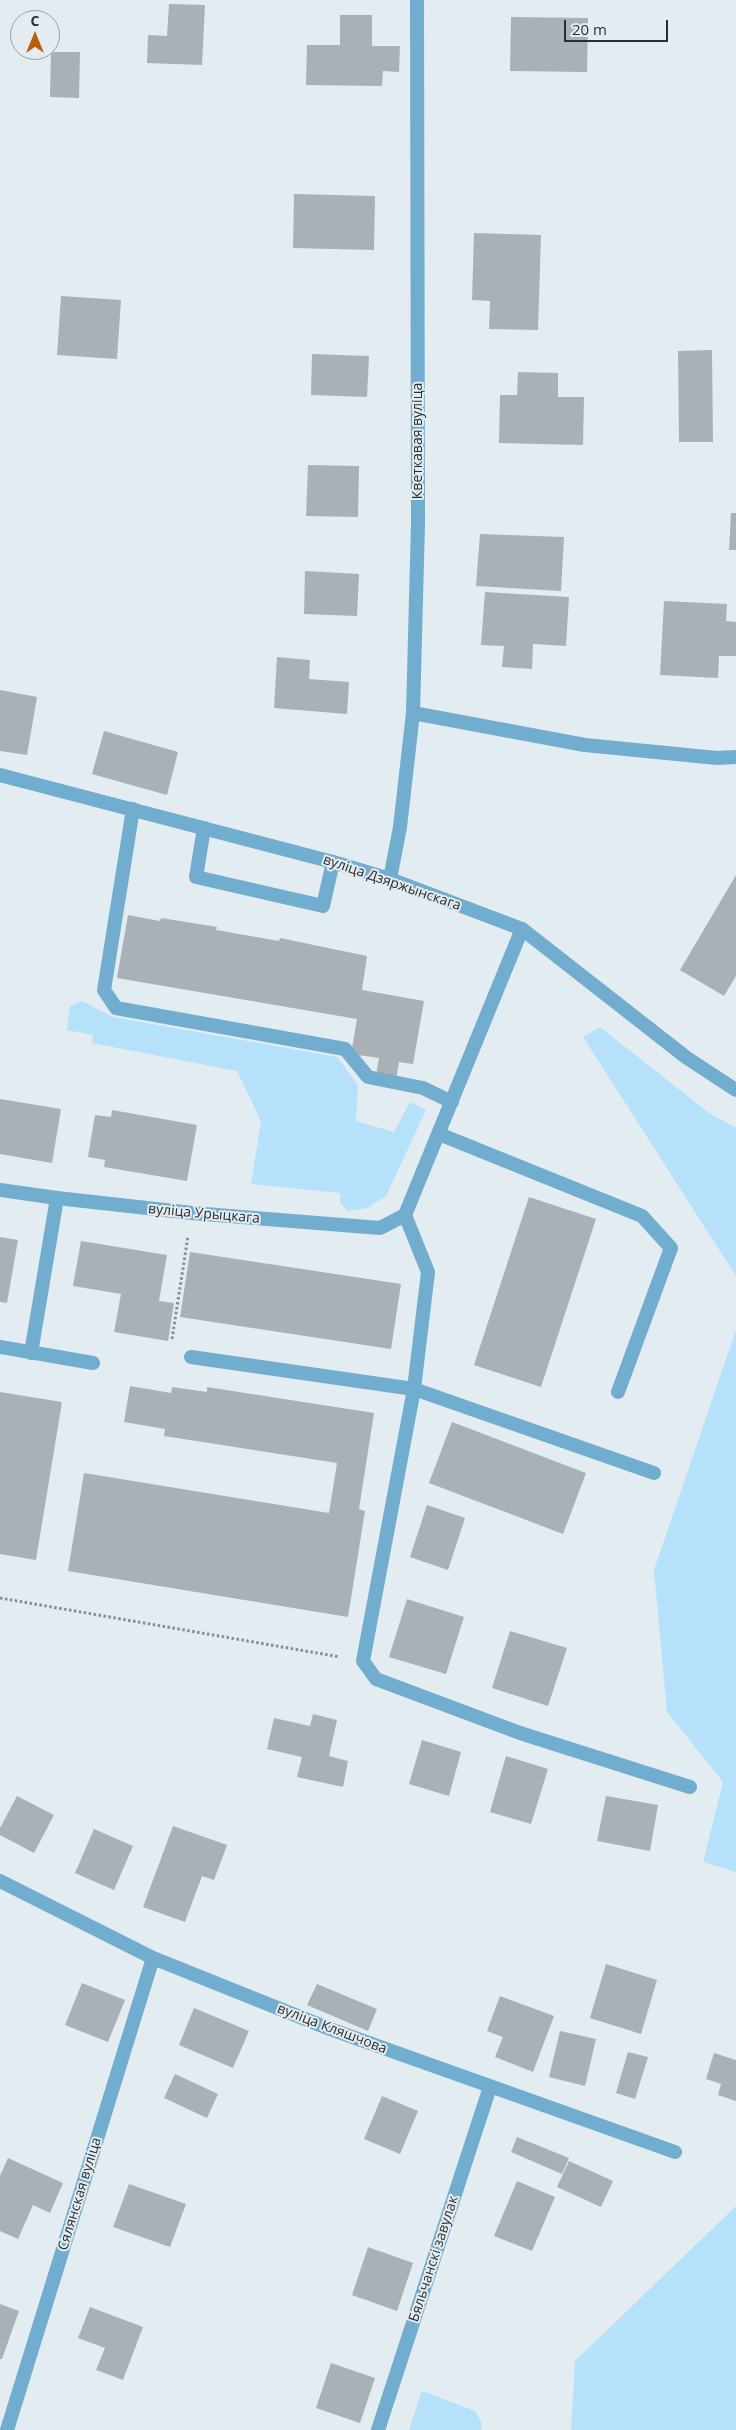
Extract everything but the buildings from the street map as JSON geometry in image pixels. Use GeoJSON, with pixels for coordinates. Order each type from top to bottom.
{"type":"FeatureCollection","features":[{"type":"Feature","properties":{"kind":"street","name":"Кветкавая вуліца"},"geometry":{"type":"LineString","coordinates":[[390,880],[400,827],[413,713],[418,523],[417,0]]}},
{"type":"Feature","properties":{"kind":"street"},"geometry":{"type":"LineString","coordinates":[[413,713],[585,745],[717,758],[736,757]]}},
{"type":"Feature","properties":{"kind":"street","name":"вуліца Дзяржынскага"},"geometry":{"type":"LineString","coordinates":[[0,775],[333,862],[390,880],[522,928],[687,1058],[736,1090]]}},
{"type":"Feature","properties":{"kind":"street"},"geometry":{"type":"LineString","coordinates":[[132,809],[104,990],[116,1008],[344,1049],[368,1077],[424,1088],[452,1102]]}},
{"type":"Feature","properties":{"kind":"street"},"geometry":{"type":"LineString","coordinates":[[204,828],[196,877],[323,906],[333,862]]}},
{"type":"Feature","properties":{"kind":"street"},"geometry":{"type":"LineString","coordinates":[[522,928],[405,1215],[428,1272],[414,1390],[363,1661],[376,1679],[520,1733],[690,1788]]}},
{"type":"Feature","properties":{"kind":"street"},"geometry":{"type":"LineString","coordinates":[[439,1134],[642,1216],[670,1248],[618,1392]]}},
{"type":"Feature","properties":{"kind":"street","name":"вуліца Урыцкага"},"geometry":{"type":"LineString","coordinates":[[0,1190],[192,1214],[380,1228],[405,1215]]}},
{"type":"Feature","properties":{"kind":"street"},"geometry":{"type":"LineString","coordinates":[[31,1352],[57,1198]]}},
{"type":"Feature","properties":{"kind":"street"},"geometry":{"type":"LineString","coordinates":[[0,1347],[92,1363]]}},
{"type":"Feature","properties":{"kind":"street"},"geometry":{"type":"LineString","coordinates":[[191,1356],[414,1390],[654,1473]]}},
{"type":"Feature","properties":{"kind":"street","name":"вуліца Кляшчова"},"geometry":{"type":"LineString","coordinates":[[0,1881],[153,1958],[330,2029],[490,2088],[675,2152]]}},
{"type":"Feature","properties":{"kind":"street","name":"Сялянская вуліца"},"geometry":{"type":"LineString","coordinates":[[7,2430],[153,1958]]}},
{"type":"Feature","properties":{"kind":"street","name":"Бяльчанскі завулак"},"geometry":{"type":"LineString","coordinates":[[378,2430],[490,2088]]}},
{"type":"Feature","properties":{"kind":"path"},"geometry":{"type":"LineString","coordinates":[[191,1356],[170,1353],[192,1214]]}},
{"type":"Feature","properties":{"kind":"path"},"geometry":{"type":"LineString","coordinates":[[0,1598],[363,1661]]}},
{"type":"Feature","properties":{"kind":"shaded area"},"geometry":{"type":"Polygon","coordinates":[[[82,1001],[113,1017],[337,1057],[358,1085],[356,1121],[394,1132],[410,1102],[426,1110],[386,1196],[367,1208],[348,1211],[340,1203],[340,1193],[251,1184],[261,1121],[237,1071],[92,1043],[93,1035],[67,1030],[70,1006],[82,1001]]]}},
{"type":"Feature","properties":{"kind":"shaded area"},"geometry":{"type":"Polygon","coordinates":[[[600,1027],[709,1113],[736,1128],[736,1276],[583,1037],[600,1027]]]}},
{"type":"Feature","properties":{"kind":"shaded area"},"geometry":{"type":"Polygon","coordinates":[[[736,1330],[736,1872],[703,1862],[723,1782],[667,1712],[654,1570],[736,1330]]]}},
{"type":"Feature","properties":{"kind":"shaded area"},"geometry":{"type":"Polygon","coordinates":[[[736,2206],[736,2430],[571,2430],[575,2361],[736,2206]]]}},
{"type":"Feature","properties":{"kind":"shaded area"},"geometry":{"type":"Polygon","coordinates":[[[422,2391],[475,2411],[482,2424],[481,2430],[409,2430],[422,2391]]]}}]}
